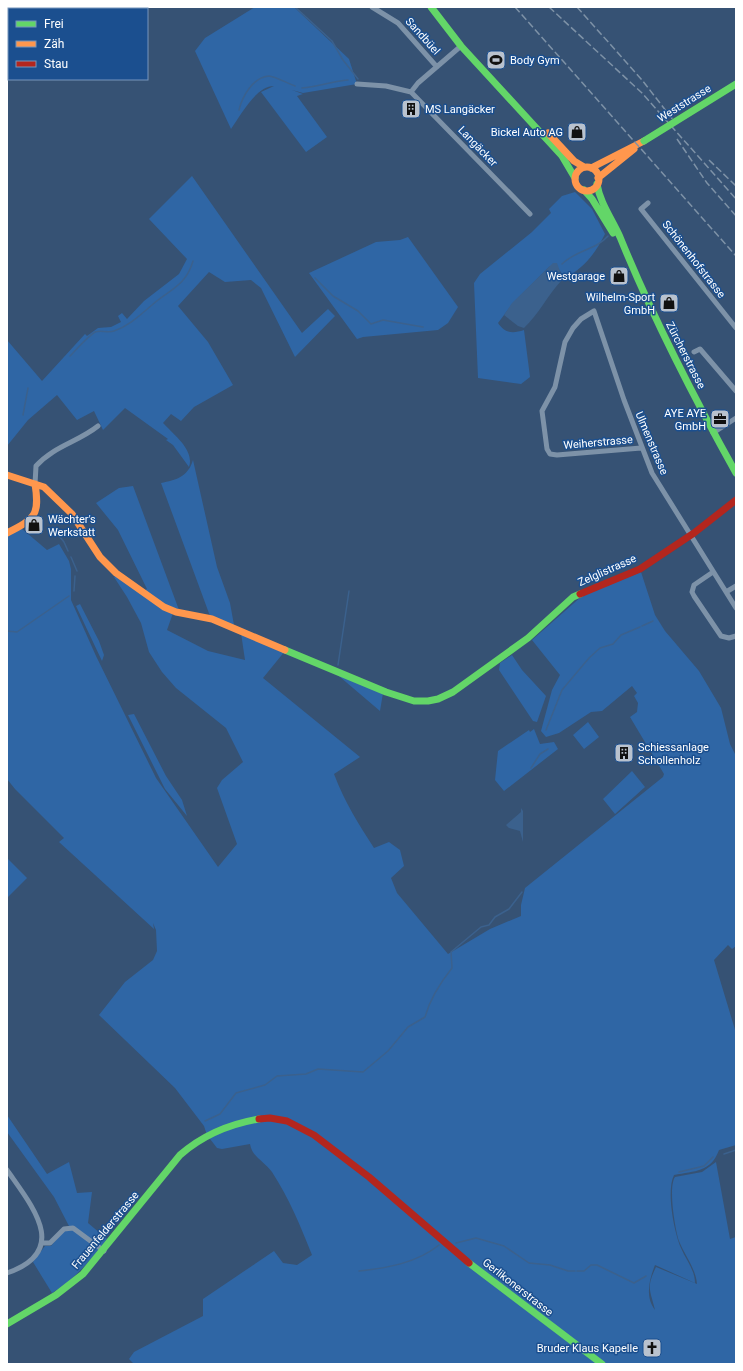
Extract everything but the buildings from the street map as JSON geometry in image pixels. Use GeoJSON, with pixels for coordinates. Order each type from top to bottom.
{"type":"FeatureCollection","features":[{"type":"Feature","properties":{"kind":"street","name":"Sandbüel"},"geometry":{"type":"LineString","coordinates":[[372,7],[398,23],[437,67]]}},
{"type":"Feature","properties":{"kind":"street"},"geometry":{"type":"LineString","coordinates":[[431,7],[461,46],[524,114],[574,161],[596,172],[598,181],[593,188],[584,190],[576,184],[575,178],[569,166],[547,136]]}},
{"type":"Feature","properties":{"kind":"street"},"geometry":{"type":"LineString","coordinates":[[357,84],[386,86],[411,92],[418,83],[461,46]]}},
{"type":"Feature","properties":{"kind":"street","name":"Weststrasse"},"geometry":{"type":"LineString","coordinates":[[598,181],[606,170],[644,141],[736,84]]}},
{"type":"Feature","properties":{"kind":"street","name":"Langäcker"},"geometry":{"type":"LineString","coordinates":[[411,92],[530,214]]}},
{"type":"Feature","properties":{"kind":"street","name":"Weststrasse"},"geometry":{"type":"LineString","coordinates":[[588,168],[644,141]]}},
{"type":"Feature","properties":{"kind":"street"},"geometry":{"type":"LineString","coordinates":[[575,178],[578,171],[588,168]]}},
{"type":"Feature","properties":{"kind":"street","name":"Zürcherstrasse"},"geometry":{"type":"LineString","coordinates":[[598,181],[599,195],[616,228],[621,245]]}},
{"type":"Feature","properties":{"kind":"street","name":"Zürcherstrasse"},"geometry":{"type":"LineString","coordinates":[[584,190],[592,199],[621,245],[713,433],[736,473]]}},
{"type":"Feature","properties":{"kind":"street","name":"Schönenhofstrasse"},"geometry":{"type":"LineString","coordinates":[[648,203],[641,209],[736,328]]}},
{"type":"Feature","properties":{"kind":"street","name":"Weiherstrasse"},"geometry":{"type":"LineString","coordinates":[[594,311],[581,319],[573,328],[565,342],[555,387],[542,411],[547,449],[550,454],[557,455],[641,448]]}},
{"type":"Feature","properties":{"kind":"street","name":"Ulmenstrasse"},"geometry":{"type":"LineString","coordinates":[[594,311],[641,448],[652,473],[736,608]]}},
{"type":"Feature","properties":{"kind":"street"},"geometry":{"type":"LineString","coordinates":[[694,352],[700,349],[736,391]]}},
{"type":"Feature","properties":{"kind":"street"},"geometry":{"type":"LineString","coordinates":[[713,433],[736,418]]}},
{"type":"Feature","properties":{"kind":"street"},"geometry":{"type":"LineString","coordinates":[[7,533],[24,523],[37,511],[38,505],[35,484],[36,466],[46,455],[86,436],[98,426]]}},
{"type":"Feature","properties":{"kind":"street","name":"Zelglistrasse"},"geometry":{"type":"LineString","coordinates":[[7,475],[44,487],[72,514],[100,557],[116,573],[164,607],[176,612],[212,619],[386,692],[414,701],[438,699],[453,692],[528,638],[573,597],[637,571],[690,535],[736,500]]}},
{"type":"Feature","properties":{"kind":"street"},"geometry":{"type":"LineString","coordinates":[[713,572],[694,585],[694,596],[721,636],[729,638],[736,636]]}},
{"type":"Feature","properties":{"kind":"street"},"geometry":{"type":"LineString","coordinates":[[726,592],[736,586]]}},
{"type":"Feature","properties":{"kind":"street","name":"Frauenfelderstrasse"},"geometry":{"type":"LineString","coordinates":[[7,1324],[71,1286],[104,1250],[180,1156],[192,1144],[207,1135],[255,1120],[278,1118],[292,1122],[313,1134],[378,1183],[422,1223]]}},
{"type":"Feature","properties":{"kind":"street"},"geometry":{"type":"LineString","coordinates":[[7,1170],[43,1230],[42,1243],[32,1260],[7,1273]]}},
{"type":"Feature","properties":{"kind":"street","name":"Gerlikonerstrasse"},"geometry":{"type":"LineString","coordinates":[[422,1223],[477,1270],[602,1364]]}},
{"type":"Feature","properties":{"kind":"street"},"geometry":{"type":"LineString","coordinates":[[42,1243],[50,1243],[64,1229],[73,1228],[104,1250]]}},
{"type":"Feature","properties":{"kind":"shaded area"},"geometry":{"type":"Polygon","coordinates":[[[255,7],[294,7],[349,59],[357,84],[303,93],[292,90],[303,94],[297,96],[327,137],[306,152],[261,92],[274,86],[267,87],[255,96],[244,109],[231,129],[195,51],[205,38],[255,7]]]}},
{"type":"Feature","properties":{"kind":"shaded area"},"geometry":{"type":"Polygon","coordinates":[[[192,176],[302,333],[328,309],[335,316],[295,357],[261,288],[251,280],[225,282],[209,272],[178,306],[208,342],[233,385],[194,407],[181,421],[171,414],[163,423],[177,437],[189,454],[189,467],[173,445],[166,440],[168,439],[125,408],[103,430],[94,411],[77,420],[57,395],[28,420],[7,446],[7,340],[42,381],[85,334],[87,336],[98,328],[111,327],[121,322],[118,316],[122,313],[127,319],[144,301],[179,274],[187,259],[149,219],[192,176]]]}},
{"type":"Feature","properties":{"kind":"shaded area"},"geometry":{"type":"Polygon","coordinates":[[[575,192],[592,209],[605,234],[588,260],[572,274],[565,278],[555,264],[549,267],[513,303],[498,323],[503,329],[509,332],[524,330],[530,377],[521,384],[478,378],[474,283],[480,274],[532,232],[551,213],[549,209],[562,196],[575,192]]]}},
{"type":"Feature","properties":{"kind":"shaded area"},"geometry":{"type":"Polygon","coordinates":[[[408,237],[458,307],[448,323],[438,330],[363,337],[357,339],[309,273],[376,242],[400,240],[408,237]]]}},
{"type":"Feature","properties":{"kind":"shaded area"},"geometry":{"type":"Polygon","coordinates":[[[553,263],[557,263],[562,277],[561,281],[529,323],[524,328],[518,326],[504,315],[512,303],[553,263]]]}},
{"type":"Feature","properties":{"kind":"shaded area"},"geometry":{"type":"Polygon","coordinates":[[[193,460],[217,567],[230,603],[234,625],[210,616],[161,483],[172,481],[181,477],[191,466],[193,460]]]}},
{"type":"Feature","properties":{"kind":"shaded area"},"geometry":{"type":"Polygon","coordinates":[[[133,486],[179,610],[164,605],[144,591],[147,589],[118,530],[96,503],[119,488],[133,486]]]}},
{"type":"Feature","properties":{"kind":"shaded area"},"geometry":{"type":"Polygon","coordinates":[[[21,528],[47,550],[59,544],[69,561],[71,569],[71,600],[96,656],[156,778],[218,867],[237,844],[217,788],[222,780],[243,762],[226,728],[176,688],[162,672],[149,652],[141,623],[114,577],[116,575],[173,613],[167,630],[208,651],[245,660],[241,633],[285,651],[263,678],[360,757],[334,774],[338,784],[352,812],[374,848],[389,842],[400,850],[404,866],[391,878],[397,893],[448,954],[490,929],[521,916],[521,905],[525,888],[663,777],[664,774],[630,717],[637,712],[638,703],[634,696],[637,693],[632,686],[602,711],[591,712],[559,733],[546,737],[541,731],[552,690],[560,675],[532,640],[582,596],[641,572],[655,615],[665,631],[699,671],[721,708],[730,744],[736,756],[736,946],[732,949],[728,945],[714,960],[736,1033],[736,1145],[719,1150],[712,1163],[707,1167],[674,1175],[671,1191],[672,1212],[678,1241],[683,1252],[692,1269],[695,1283],[655,1265],[651,1277],[649,1288],[649,1294],[655,1310],[650,1293],[650,1284],[656,1267],[697,1284],[695,1273],[681,1247],[677,1235],[672,1198],[673,1182],[675,1177],[702,1172],[716,1162],[730,1239],[736,1237],[736,1364],[134,1364],[129,1359],[134,1352],[203,1316],[203,1299],[274,1251],[283,1263],[297,1265],[312,1255],[284,1192],[269,1168],[253,1152],[250,1144],[222,1149],[217,1148],[207,1135],[204,1126],[175,1088],[99,1015],[125,982],[153,960],[157,951],[156,930],[153,923],[154,929],[59,842],[64,838],[7,779],[7,536],[21,528]]]}},
{"type":"Feature","properties":{"kind":"shaded area"},"geometry":{"type":"Polygon","coordinates":[[[80,604],[99,641],[104,655],[102,661],[76,606],[80,604]]]}},
{"type":"Feature","properties":{"kind":"shaded area"},"geometry":{"type":"Polygon","coordinates":[[[512,655],[522,670],[546,696],[537,722],[533,721],[499,670],[500,663],[512,655]]]}},
{"type":"Feature","properties":{"kind":"shaded area"},"geometry":{"type":"Polygon","coordinates":[[[333,671],[383,693],[380,711],[333,671]]]}},
{"type":"Feature","properties":{"kind":"shaded area"},"geometry":{"type":"Polygon","coordinates":[[[134,714],[166,776],[182,800],[187,816],[165,789],[128,715],[134,714]]]}},
{"type":"Feature","properties":{"kind":"shaded area"},"geometry":{"type":"Polygon","coordinates":[[[588,722],[599,737],[584,749],[573,735],[588,722]]]}},
{"type":"Feature","properties":{"kind":"shaded area"},"geometry":{"type":"Polygon","coordinates":[[[534,729],[540,744],[554,742],[558,749],[504,791],[495,780],[498,751],[529,730],[530,732],[534,729]]]}},
{"type":"Feature","properties":{"kind":"shaded area"},"geometry":{"type":"Polygon","coordinates":[[[632,771],[645,787],[615,814],[603,799],[632,771]]]}},
{"type":"Feature","properties":{"kind":"shaded area"},"geometry":{"type":"Polygon","coordinates":[[[521,808],[523,811],[523,842],[520,831],[509,828],[506,825],[521,812],[521,808]]]}},
{"type":"Feature","properties":{"kind":"shaded area"},"geometry":{"type":"Polygon","coordinates":[[[7,858],[27,878],[7,898],[7,858]]]}},
{"type":"Feature","properties":{"kind":"shaded area"},"geometry":{"type":"Polygon","coordinates":[[[7,1115],[47,1174],[69,1162],[77,1193],[92,1192],[88,1223],[107,1239],[82,1269],[68,1282],[52,1293],[33,1262],[45,1246],[51,1246],[64,1231],[70,1228],[54,1197],[7,1132],[7,1115]]]}},
{"type":"Feature","properties":{"kind":"waterway"},"geometry":{"type":"LineString","coordinates":[[295,7],[332,41],[343,60],[358,79]]}},
{"type":"Feature","properties":{"kind":"waterway"},"geometry":{"type":"LineString","coordinates":[[239,110],[249,88],[263,77],[271,76],[295,86]]}},
{"type":"Feature","properties":{"kind":"waterway"},"geometry":{"type":"LineString","coordinates":[[302,88],[348,80]]}},
{"type":"Feature","properties":{"kind":"waterway"},"geometry":{"type":"LineString","coordinates":[[562,264],[573,256],[603,241],[608,236]]}},
{"type":"Feature","properties":{"kind":"waterway"},"geometry":{"type":"LineString","coordinates":[[70,356],[95,332],[114,331],[134,320],[176,287],[186,276],[193,261]]}},
{"type":"Feature","properties":{"kind":"waterway"},"geometry":{"type":"LineString","coordinates":[[315,278],[333,296],[358,311],[371,324],[383,320],[423,327]]}},
{"type":"Feature","properties":{"kind":"waterway"},"geometry":{"type":"LineString","coordinates":[[23,415],[28,388]]}},
{"type":"Feature","properties":{"kind":"waterway"},"geometry":{"type":"LineString","coordinates":[[60,537],[68,551]]}},
{"type":"Feature","properties":{"kind":"waterway"},"geometry":{"type":"LineString","coordinates":[[71,557],[77,571]]}},
{"type":"Feature","properties":{"kind":"waterway"},"geometry":{"type":"LineString","coordinates":[[74,591],[75,576]]}},
{"type":"Feature","properties":{"kind":"waterway"},"geometry":{"type":"LineString","coordinates":[[338,665],[349,591]]}},
{"type":"Feature","properties":{"kind":"waterway"},"geometry":{"type":"LineString","coordinates":[[7,631],[17,632],[69,596]]}},
{"type":"Feature","properties":{"kind":"waterway"},"geometry":{"type":"LineString","coordinates":[[642,626],[653,621]]}},
{"type":"Feature","properties":{"kind":"waterway"},"geometry":{"type":"LineString","coordinates":[[546,730],[562,690],[589,658],[600,648],[613,644],[621,635],[640,627]]}},
{"type":"Feature","properties":{"kind":"waterway"},"geometry":{"type":"LineString","coordinates":[[531,768],[540,754],[548,749]]}},
{"type":"Feature","properties":{"kind":"waterway"},"geometry":{"type":"LineString","coordinates":[[205,1121],[220,1114],[236,1093],[265,1085],[277,1076],[306,1074],[318,1069],[363,1072],[388,1051],[408,1027],[425,1017],[436,991],[452,968],[451,952],[481,927],[489,925],[495,917],[509,909],[522,892]]}},
{"type":"Feature","properties":{"kind":"waterway"},"geometry":{"type":"LineString","coordinates":[[724,1154],[736,1150]]}},
{"type":"Feature","properties":{"kind":"waterway"},"geometry":{"type":"LineString","coordinates":[[679,1172],[704,1166],[713,1157]]}},
{"type":"Feature","properties":{"kind":"waterway"},"geometry":{"type":"LineString","coordinates":[[456,1243],[476,1238],[504,1246],[529,1263],[550,1265],[568,1271],[575,1271]]}},
{"type":"Feature","properties":{"kind":"waterway"},"geometry":{"type":"LineString","coordinates":[[359,1271],[401,1264],[421,1256],[439,1245]]}},
{"type":"Feature","properties":{"kind":"waterway"},"geometry":{"type":"LineString","coordinates":[[577,1271],[584,1271],[591,1265],[597,1265],[634,1283],[646,1276]]}},
{"type":"Feature","properties":{"kind":"railway"},"geometry":{"type":"LineString","coordinates":[[515,7],[736,256]]}},
{"type":"Feature","properties":{"kind":"railway"},"geometry":{"type":"LineString","coordinates":[[549,7],[642,93],[736,199]]}},
{"type":"Feature","properties":{"kind":"railway"},"geometry":{"type":"LineString","coordinates":[[577,7],[642,80],[674,121]]}},
{"type":"Feature","properties":{"kind":"railway"},"geometry":{"type":"LineString","coordinates":[[677,139],[707,183],[736,216]]}},
{"type":"Feature","properties":{"kind":"railway"},"geometry":{"type":"LineString","coordinates":[[709,160],[736,186]]}},
{"type":"Feature","properties":{"kind":"traffic: fast"},"geometry":{"type":"LineString","coordinates":[[431,7],[461,46],[562,156],[575,178]]}},
{"type":"Feature","properties":{"kind":"traffic: fast"},"geometry":{"type":"LineString","coordinates":[[644,141],[736,84]]}},
{"type":"Feature","properties":{"kind":"traffic: fast"},"geometry":{"type":"LineString","coordinates":[[597,184],[603,204],[620,237],[660,327],[704,415],[736,473]]}},
{"type":"Feature","properties":{"kind":"traffic: fast"},"geometry":{"type":"LineString","coordinates":[[584,190],[592,199],[613,233]]}},
{"type":"Feature","properties":{"kind":"traffic: fast"},"geometry":{"type":"LineString","coordinates":[[285,650],[386,692],[414,701],[428,701],[438,699],[453,692],[528,638],[573,597],[580,594]]}},
{"type":"Feature","properties":{"kind":"traffic: fast"},"geometry":{"type":"LineString","coordinates":[[7,1324],[56,1295],[83,1274],[180,1155],[207,1136],[217,1131],[237,1124],[259,1119]]}},
{"type":"Feature","properties":{"kind":"traffic: fast"},"geometry":{"type":"LineString","coordinates":[[469,1263],[602,1364]]}},
{"type":"Feature","properties":{"kind":"traffic: slow"},"geometry":{"type":"LineString","coordinates":[[548,133],[574,161],[584,167]]}},
{"type":"Feature","properties":{"kind":"traffic: slow"},"geometry":{"type":"LineString","coordinates":[[591,168],[644,141]]}},
{"type":"Feature","properties":{"kind":"traffic: slow"},"geometry":{"type":"LineString","coordinates":[[598,178],[634,149]]}},
{"type":"Feature","properties":{"kind":"traffic: slow"},"geometry":{"type":"LineString","coordinates":[[587,167],[595,171],[599,179],[595,187],[587,191],[579,187],[575,179],[579,171],[587,167]]}},
{"type":"Feature","properties":{"kind":"traffic: slow"},"geometry":{"type":"LineString","coordinates":[[7,475],[44,487],[72,514],[100,557],[116,573],[164,607],[176,612],[212,619],[285,650]]}},
{"type":"Feature","properties":{"kind":"traffic: slow"},"geometry":{"type":"LineString","coordinates":[[7,533],[24,524],[33,515],[37,503],[35,484]]}},
{"type":"Feature","properties":{"kind":"traffic: jam"},"geometry":{"type":"LineString","coordinates":[[580,594],[640,569],[694,533],[736,500]]}},
{"type":"Feature","properties":{"kind":"traffic: jam"},"geometry":{"type":"LineString","coordinates":[[259,1119],[270,1118],[287,1121],[314,1135],[369,1177],[469,1263]]}},
{"type":"Feature","properties":{"kind":"place","name":"Body Gym"},"geometry":{"type":"Point","coordinates":[496,60]}},
{"type":"Feature","properties":{"kind":"place","name":"MS Langäcker"},"geometry":{"type":"Point","coordinates":[411,109]}},
{"type":"Feature","properties":{"kind":"place","name":"Bickel Auto AG"},"geometry":{"type":"Point","coordinates":[577,132]}},
{"type":"Feature","properties":{"kind":"place","name":"Westgarage"},"geometry":{"type":"Point","coordinates":[619,276]}},
{"type":"Feature","properties":{"kind":"place","name":"Wilhelm-Sport GmbH"},"geometry":{"type":"Point","coordinates":[669,303]}},
{"type":"Feature","properties":{"kind":"place","name":"AYE AYE GmbH"},"geometry":{"type":"Point","coordinates":[720,419]}},
{"type":"Feature","properties":{"kind":"place","name":"Wächter's Werkstatt"},"geometry":{"type":"Point","coordinates":[34,525]}},
{"type":"Feature","properties":{"kind":"place","name":"Schiessanlage Schollenholz"},"geometry":{"type":"Point","coordinates":[624,753]}},
{"type":"Feature","properties":{"kind":"place","name":"Bruder Klaus Kapelle"},"geometry":{"type":"Point","coordinates":[652,1348]}}]}
